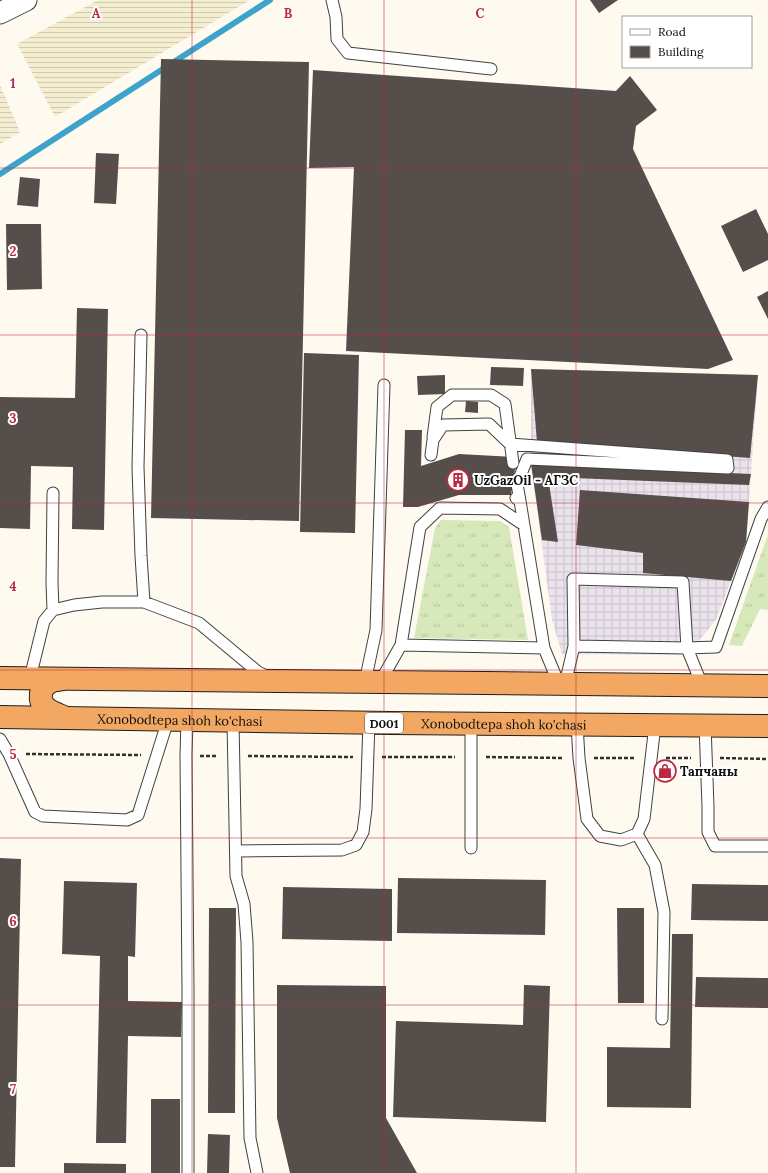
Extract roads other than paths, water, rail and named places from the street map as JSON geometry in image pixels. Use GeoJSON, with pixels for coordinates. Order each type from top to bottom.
{"type":"FeatureCollection","features":[{"type":"Feature","properties":{"kind":"highway"},"geometry":{"type":"LineString","coordinates":[[0,678],[768,686]]}},
{"type":"Feature","properties":{"kind":"highway"},"geometry":{"type":"LineString","coordinates":[[62,679],[50,682],[46,685],[41,692],[40,697],[41,702],[45,707],[54,713],[68,718]]}},
{"type":"Feature","properties":{"kind":"highway","name":"Xonobodtepa shoh ko'chasi"},"geometry":{"type":"LineString","coordinates":[[0,717],[369,723],[768,726]]}},
{"type":"Feature","properties":{"kind":"street"},"geometry":{"type":"LineString","coordinates":[[0,12],[26,0]]}},
{"type":"Feature","properties":{"kind":"lane"},"geometry":{"type":"LineString","coordinates":[[332,0],[336,17],[337,39],[348,53],[491,68]]}},
{"type":"Feature","properties":{"kind":"lane"},"geometry":{"type":"LineString","coordinates":[[141,335],[138,467],[144,602]]}},
{"type":"Feature","properties":{"kind":"lane"},"geometry":{"type":"LineString","coordinates":[[372,682],[376,630],[384,385]]}},
{"type":"Feature","properties":{"kind":"lane"},"geometry":{"type":"LineString","coordinates":[[431,455],[437,407],[452,395],[491,395],[505,404],[513,462]]}},
{"type":"Feature","properties":{"kind":"lane"},"geometry":{"type":"LineString","coordinates":[[433,440],[443,424],[489,424],[510,444],[727,460],[728,468],[527,459],[517,484],[518,500],[524,525],[544,648],[562,684]]}},
{"type":"Feature","properties":{"kind":"lane"},"geometry":{"type":"LineString","coordinates":[[53,493],[53,610]]}},
{"type":"Feature","properties":{"kind":"lane"},"geometry":{"type":"LineString","coordinates":[[574,646],[687,648],[716,647],[768,507]]}},
{"type":"Feature","properties":{"kind":"lane"},"geometry":{"type":"LineString","coordinates":[[420,527],[440,508],[500,509],[524,525]]}},
{"type":"Feature","properties":{"kind":"lane"},"geometry":{"type":"LineString","coordinates":[[372,682],[401,645],[423,511]]}},
{"type":"Feature","properties":{"kind":"lane"},"geometry":{"type":"LineString","coordinates":[[562,684],[574,646],[573,579],[683,582],[687,648],[702,685]]}},
{"type":"Feature","properties":{"kind":"lane"},"geometry":{"type":"LineString","coordinates":[[30,678],[44,621],[53,610],[74,605],[102,602],[144,602],[199,623],[258,672],[274,681]]}},
{"type":"Feature","properties":{"kind":"lane"},"geometry":{"type":"LineString","coordinates":[[401,645],[544,648]]}},
{"type":"Feature","properties":{"kind":"lane"},"geometry":{"type":"LineString","coordinates":[[0,739],[9,754],[35,812],[43,816],[126,820],[138,815],[177,720]]}},
{"type":"Feature","properties":{"kind":"lane"},"geometry":{"type":"LineString","coordinates":[[177,720],[186,756],[188,1173]]}},
{"type":"Feature","properties":{"kind":"lane"},"geometry":{"type":"LineString","coordinates":[[233,721],[236,876],[244,904],[247,942],[250,1138],[257,1173]]}},
{"type":"Feature","properties":{"kind":"lane"},"geometry":{"type":"LineString","coordinates":[[236,851],[342,850],[356,845],[363,832],[366,809],[369,723]]}},
{"type":"Feature","properties":{"kind":"lane"},"geometry":{"type":"LineString","coordinates":[[471,724],[471,848]]}},
{"type":"Feature","properties":{"kind":"lane"},"geometry":{"type":"LineString","coordinates":[[576,724],[587,819],[600,836],[621,840],[637,834],[644,819],[655,725]]}},
{"type":"Feature","properties":{"kind":"lane"},"geometry":{"type":"LineString","coordinates":[[705,725],[708,832],[714,846],[768,846]]}},
{"type":"Feature","properties":{"kind":"lane"},"geometry":{"type":"LineString","coordinates":[[637,834],[655,865],[664,912],[662,1019]]}},
{"type":"Feature","properties":{"kind":"waterway"},"geometry":{"type":"LineString","coordinates":[[0,174],[270,0]]}},
{"type":"Feature","properties":{"kind":"place","name":"UzGazOil - АГЗС"},"geometry":{"type":"Point","coordinates":[458,480]}},
{"type":"Feature","properties":{"kind":"place","name":"Тапчаны"},"geometry":{"type":"Point","coordinates":[665,771]}}]}
